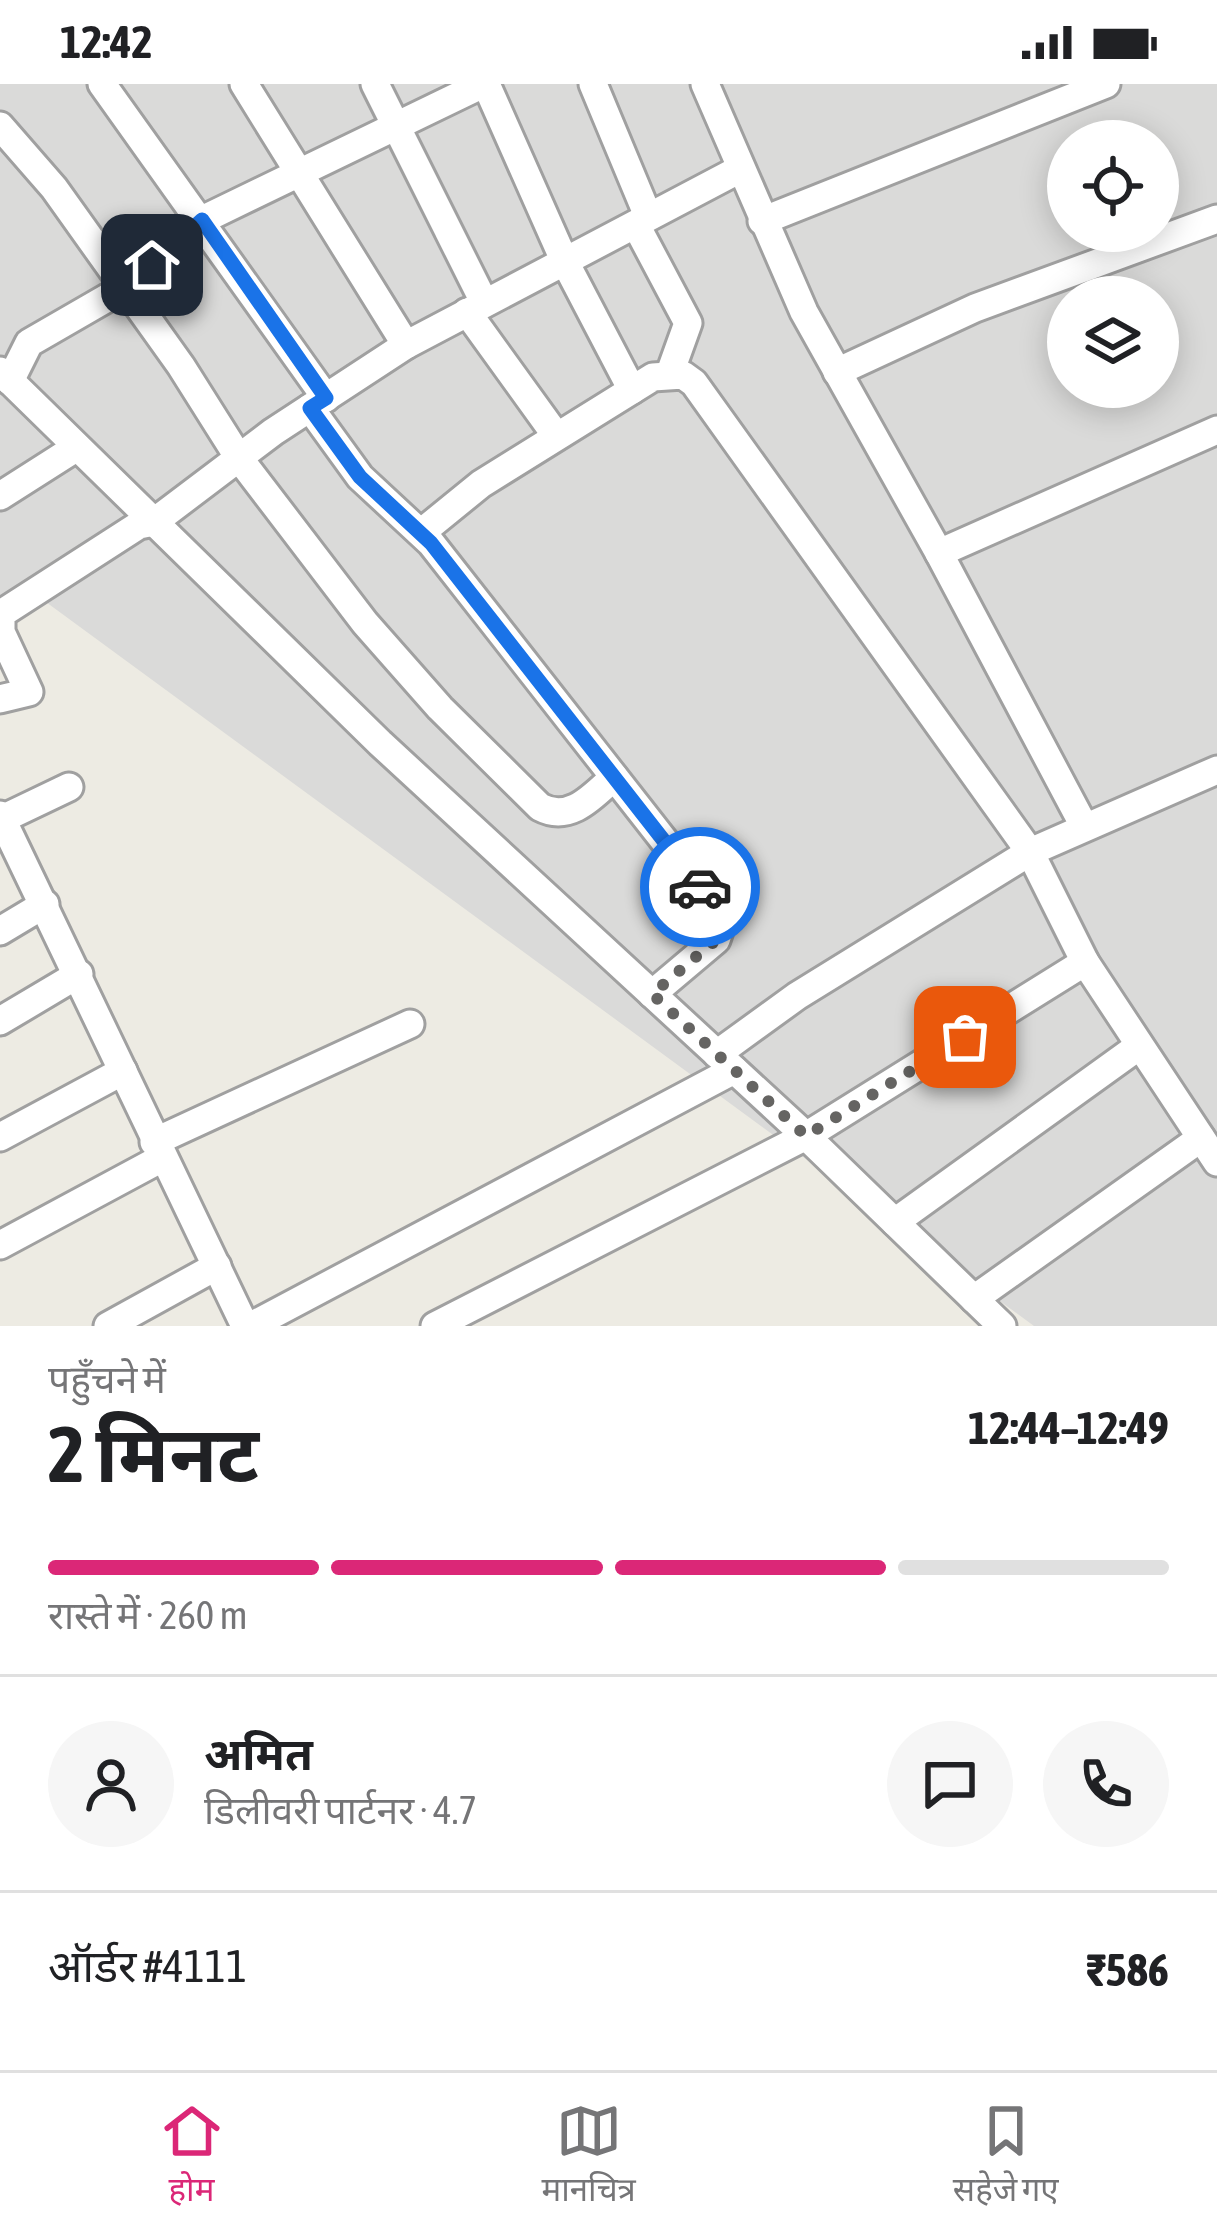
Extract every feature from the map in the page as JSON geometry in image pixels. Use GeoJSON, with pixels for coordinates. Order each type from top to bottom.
{"type":"FeatureCollection","features":[{"type":"Feature","properties":{"kind":"street"},"geometry":{"type":"LineString","coordinates":[[102,84],[202,220],[360,477],[422,532],[712,902],[722,922],[716,940],[652,994]]}},
{"type":"Feature","properties":{"kind":"street"},"geometry":{"type":"LineString","coordinates":[[244,84],[406,345]]}},
{"type":"Feature","properties":{"kind":"street"},"geometry":{"type":"LineString","coordinates":[[375,84],[476,307],[555,434]]}},
{"type":"Feature","properties":{"kind":"street"},"geometry":{"type":"LineString","coordinates":[[632,390],[564,260],[484,84],[202,220],[126,287],[28,343],[5,376],[380,743],[806,1136],[1002,1326]]}},
{"type":"Feature","properties":{"kind":"street"},"geometry":{"type":"LineString","coordinates":[[593,84],[648,216]]}},
{"type":"Feature","properties":{"kind":"street"},"geometry":{"type":"LineString","coordinates":[[705,84],[804,312],[1084,826]]}},
{"type":"Feature","properties":{"kind":"street"},"geometry":{"type":"LineString","coordinates":[[762,221],[1106,84]]}},
{"type":"Feature","properties":{"kind":"street"},"geometry":{"type":"LineString","coordinates":[[0,126],[54,188],[126,287],[239,458],[365,623],[440,708],[551,813],[568,812],[614,777]]}},
{"type":"Feature","properties":{"kind":"street"},"geometry":{"type":"LineString","coordinates":[[0,699],[29,692],[1,632],[1,614],[139,525],[154,522],[406,345],[740,169]]}},
{"type":"Feature","properties":{"kind":"street"},"geometry":{"type":"LineString","coordinates":[[648,216],[636,225],[688,322],[670,373]]}},
{"type":"Feature","properties":{"kind":"street"},"geometry":{"type":"LineString","coordinates":[[837,372],[975,308],[1217,218]]}},
{"type":"Feature","properties":{"kind":"street"},"geometry":{"type":"LineString","coordinates":[[422,532],[453,503],[555,434],[653,377],[683,375],[707,400],[1030,852],[1085,962],[1217,1162]]}},
{"type":"Feature","properties":{"kind":"street"},"geometry":{"type":"LineString","coordinates":[[939,553],[1217,430]]}},
{"type":"Feature","properties":{"kind":"street"},"geometry":{"type":"LineString","coordinates":[[0,496],[77,447]]}},
{"type":"Feature","properties":{"kind":"street"},"geometry":{"type":"LineString","coordinates":[[69,788],[1,817],[80,974],[158,1150],[248,1326],[725,1062],[866,952],[1030,852],[1217,770]]}},
{"type":"Feature","properties":{"kind":"street"},"geometry":{"type":"LineString","coordinates":[[0,931],[45,904]]}},
{"type":"Feature","properties":{"kind":"street"},"geometry":{"type":"LineString","coordinates":[[435,1326],[806,1136],[1085,962]]}},
{"type":"Feature","properties":{"kind":"street"},"geometry":{"type":"LineString","coordinates":[[0,1021],[80,974]]}},
{"type":"Feature","properties":{"kind":"street"},"geometry":{"type":"LineString","coordinates":[[0,1245],[158,1150],[410,1024]]}},
{"type":"Feature","properties":{"kind":"street"},"geometry":{"type":"LineString","coordinates":[[895,1222],[1139,1046]]}},
{"type":"Feature","properties":{"kind":"street"},"geometry":{"type":"LineString","coordinates":[[0,1137],[123,1071]]}},
{"type":"Feature","properties":{"kind":"street"},"geometry":{"type":"LineString","coordinates":[[974,1299],[1201,1138]]}},
{"type":"Feature","properties":{"kind":"street"},"geometry":{"type":"LineString","coordinates":[[108,1326],[217,1266]]}},
{"type":"Feature","properties":{"kind":"shaded area"},"geometry":{"type":"Polygon","coordinates":[[[0,84],[1217,84],[1217,1326],[1034,1326],[35,594],[0,621],[0,84]]]}},
{"type":"Feature","properties":{"kind":"way so far"},"geometry":{"type":"LineString","coordinates":[[700,887],[722,922],[716,940],[652,994],[806,1136],[965,1037]]}},
{"type":"Feature","properties":{"kind":"route"},"geometry":{"type":"LineString","coordinates":[[152,265],[202,220],[326,398],[310,408],[360,477],[422,532],[700,887]]}}]}
